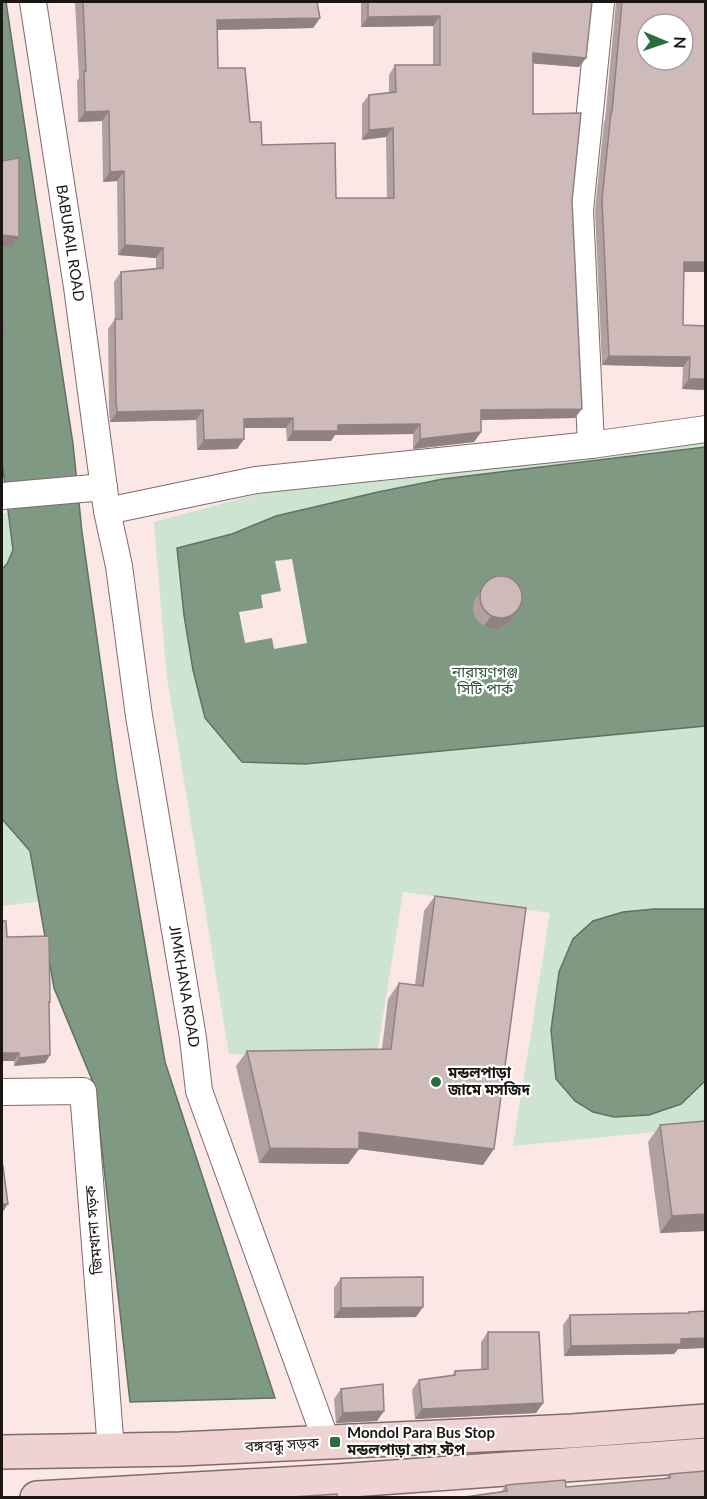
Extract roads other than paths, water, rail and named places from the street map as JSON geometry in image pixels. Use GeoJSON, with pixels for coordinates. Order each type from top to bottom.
{"type":"FeatureCollection","features":[{"type":"Feature","properties":{"kind":"main road","name":"বঙ্গবন্ধু সড়ক"},"geometry":{"type":"LineString","coordinates":[[2,1452],[180,1449],[327,1443],[572,1431],[705,1421]]}},
{"type":"Feature","properties":{"kind":"main road"},"geometry":{"type":"LineString","coordinates":[[37,1497],[326,1482],[705,1455]]}},
{"type":"Feature","properties":{"kind":"street","name":"BABURAIL ROAD"},"geometry":{"type":"LineString","coordinates":[[33,2],[77,287],[100,496]]}},
{"type":"Feature","properties":{"kind":"street"},"geometry":{"type":"LineString","coordinates":[[591,445],[580,210],[601,2]]}},
{"type":"Feature","properties":{"kind":"street"},"geometry":{"type":"LineString","coordinates":[[2,496],[100,496],[591,445],[705,429]]}},
{"type":"Feature","properties":{"kind":"street","name":"JIMKHANA ROAD"},"geometry":{"type":"LineString","coordinates":[[100,496],[119,566],[139,716],[193,1038],[199,1091],[327,1443]]}},
{"type":"Feature","properties":{"kind":"street","name":"জিমখানা সড়ক"},"geometry":{"type":"LineString","coordinates":[[2,1092],[83,1091],[111,1450]]}},
{"type":"Feature","properties":{"kind":"place","name":"মন্ডলপাড়া জামে মসজিদ"},"geometry":{"type":"Point","coordinates":[436,1082]}},
{"type":"Feature","properties":{"kind":"place","name":"Mondol Para Bus Stop মন্ডলপাড়া বাস স্টপ"},"geometry":{"type":"Point","coordinates":[335,1442]}},
{"type":"Feature","properties":{"kind":"park label","name":"নারায়ণগঞ্জ সিটি পার্ক"},"geometry":{"type":"Point","coordinates":[485,680]}}]}
